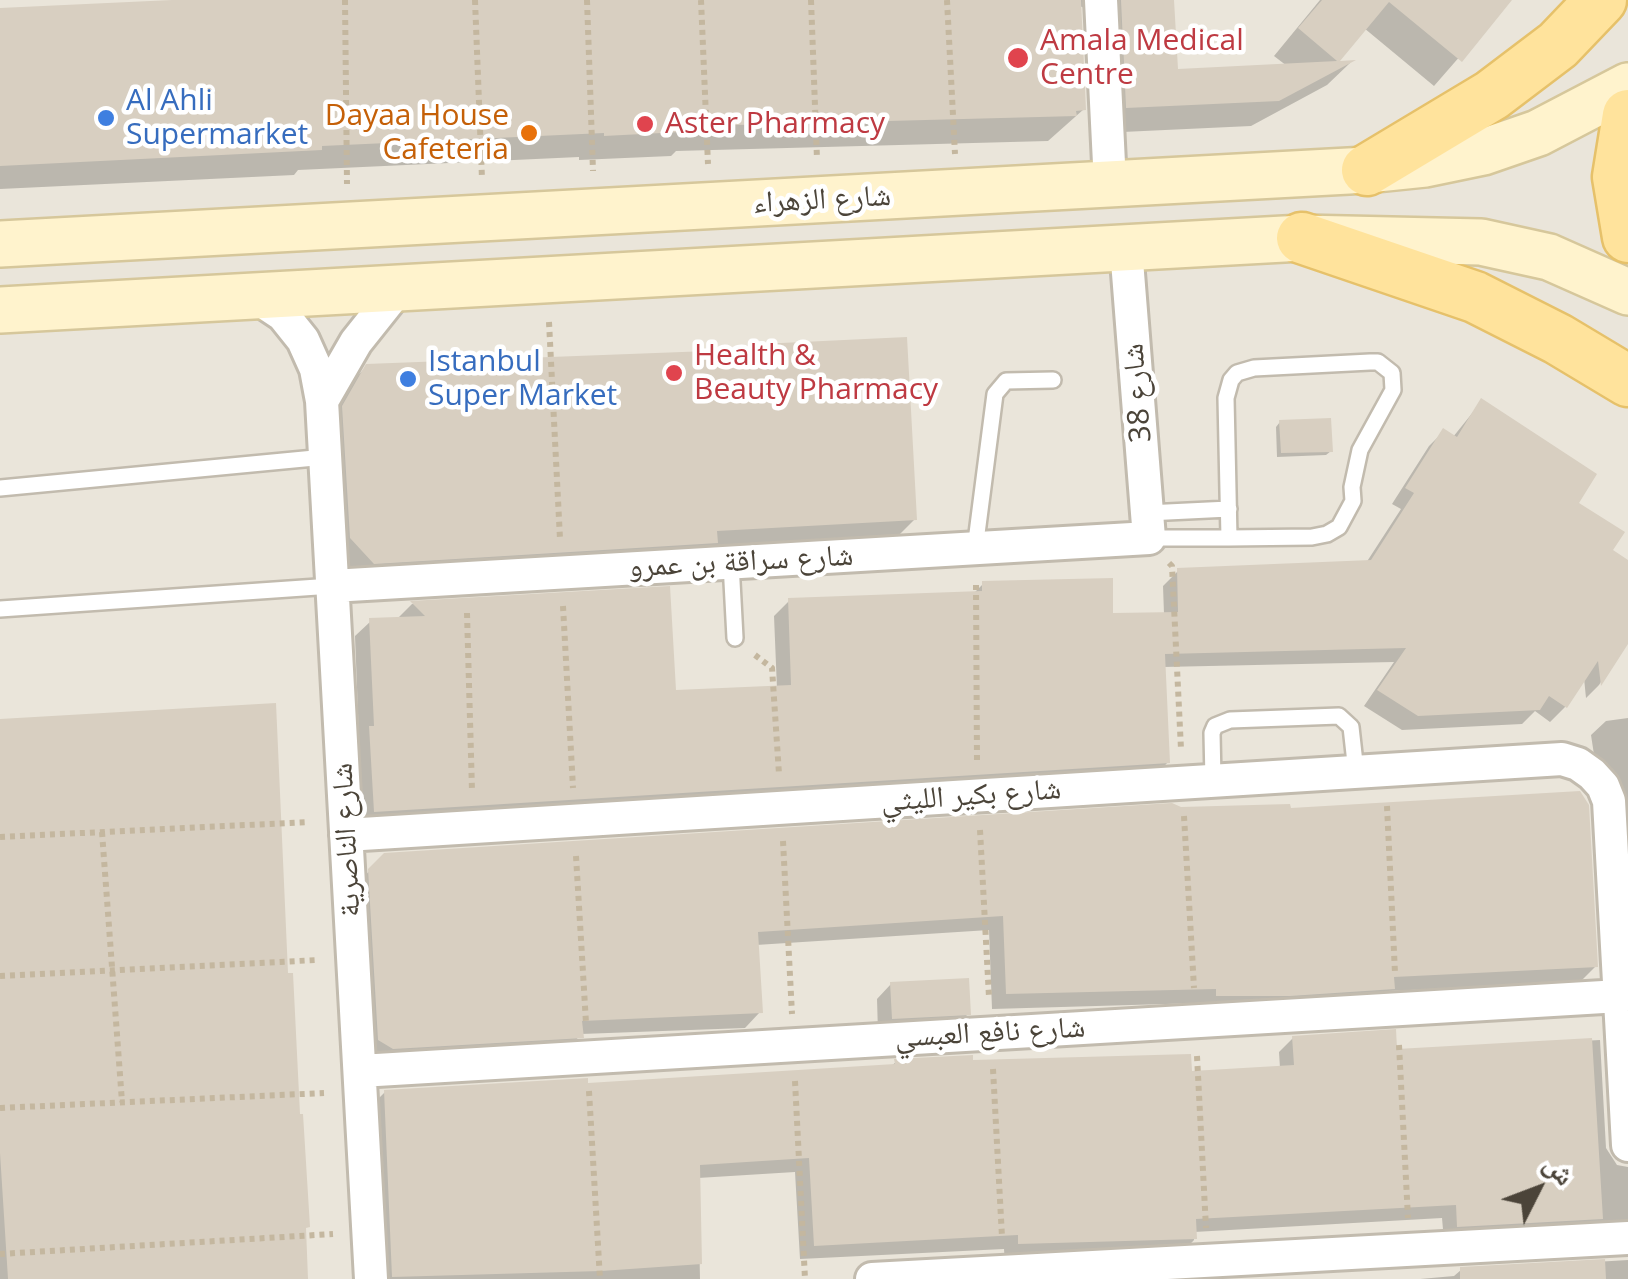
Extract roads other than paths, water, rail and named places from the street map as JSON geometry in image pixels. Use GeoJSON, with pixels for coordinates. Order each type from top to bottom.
{"type":"FeatureCollection","features":[{"type":"Feature","properties":{"kind":"main road"},"geometry":{"type":"LineString","coordinates":[[1367,170],[1492,96],[1558,45],[1601,0]]}},
{"type":"Feature","properties":{"kind":"main road","name":"شارع الزهراء"},"geometry":{"type":"LineString","coordinates":[[0,244],[1367,170],[1425,164],[1482,152],[1538,133],[1628,86]]}},
{"type":"Feature","properties":{"kind":"main road"},"geometry":{"type":"LineString","coordinates":[[1628,115],[1618,178],[1628,237]]}},
{"type":"Feature","properties":{"kind":"main road"},"geometry":{"type":"LineString","coordinates":[[1302,238],[1475,297],[1558,338],[1628,380]]}},
{"type":"Feature","properties":{"kind":"main road"},"geometry":{"type":"LineString","coordinates":[[0,310],[1302,238],[1481,242],[1549,257],[1628,292]]}},
{"type":"Feature","properties":{"kind":"street"},"geometry":{"type":"LineString","coordinates":[[1101,0],[1110,184]]}},
{"type":"Feature","properties":{"kind":"street","name":"شارع 38"},"geometry":{"type":"LineString","coordinates":[[1126,248],[1148,526]]}},
{"type":"Feature","properties":{"kind":"street"},"geometry":{"type":"LineString","coordinates":[[322,401],[356,342],[399,288]]}},
{"type":"Feature","properties":{"kind":"street","name":"شارع الناصرية"},"geometry":{"type":"LineString","coordinates":[[256,297],[282,315],[302,340],[316,370],[322,401],[371,1279]]}},
{"type":"Feature","properties":{"kind":"street","name":"شارع سراقة بن عمرو"},"geometry":{"type":"LineString","coordinates":[[332,586],[975,549],[1148,526]]}},
{"type":"Feature","properties":{"kind":"street","name":"شارع بكير الليثي"},"geometry":{"type":"LineString","coordinates":[[346,828],[473,827],[1546,759],[1578,764],[1603,786],[1609,800],[1620,996]]}},
{"type":"Feature","properties":{"kind":"street"},"geometry":{"type":"LineString","coordinates":[[1620,996],[1628,1145]]}},
{"type":"Feature","properties":{"kind":"street","name":"شارع نافع العبسي"},"geometry":{"type":"LineString","coordinates":[[360,1081],[588,1057],[1620,996]]}},
{"type":"Feature","properties":{"kind":"street"},"geometry":{"type":"LineString","coordinates":[[872,1279],[1628,1238]]}},
{"type":"Feature","properties":{"kind":"lane"},"geometry":{"type":"LineString","coordinates":[[1148,526],[1229,538],[1312,537],[1340,527],[1353,501],[1360,450],[1394,390],[1392,373],[1378,362],[1254,368],[1238,373],[1227,388],[1229,538]]}},
{"type":"Feature","properties":{"kind":"lane"},"geometry":{"type":"LineString","coordinates":[[975,549],[995,394],[1006,382],[1053,380]]}},
{"type":"Feature","properties":{"kind":"lane"},"geometry":{"type":"LineString","coordinates":[[0,488],[325,457]]}},
{"type":"Feature","properties":{"kind":"lane"},"geometry":{"type":"LineString","coordinates":[[1148,526],[1229,509]]}},
{"type":"Feature","properties":{"kind":"lane"},"geometry":{"type":"LineString","coordinates":[[731,563],[735,638]]}},
{"type":"Feature","properties":{"kind":"lane"},"geometry":{"type":"LineString","coordinates":[[0,609],[332,586]]}},
{"type":"Feature","properties":{"kind":"lane"},"geometry":{"type":"LineString","coordinates":[[1198,781],[1212,733],[1216,726],[1230,720],[1340,716],[1351,728],[1356,772]]}},
{"type":"Feature","properties":{"kind":"place","name":"Amala Medical Centre"},"geometry":{"type":"Point","coordinates":[1018,58]}},
{"type":"Feature","properties":{"kind":"place","name":"Al Ahli Supermarket"},"geometry":{"type":"Point","coordinates":[106,118]}},
{"type":"Feature","properties":{"kind":"place","name":"Aster Pharmacy"},"geometry":{"type":"Point","coordinates":[645,124]}},
{"type":"Feature","properties":{"kind":"place","name":"Dayaa House Cafeteria"},"geometry":{"type":"Point","coordinates":[529,133]}},
{"type":"Feature","properties":{"kind":"place","name":"Health & Beauty Pharmacy"},"geometry":{"type":"Point","coordinates":[674,373]}},
{"type":"Feature","properties":{"kind":"place","name":"Istanbul Super Market"},"geometry":{"type":"Point","coordinates":[408,379]}}]}
